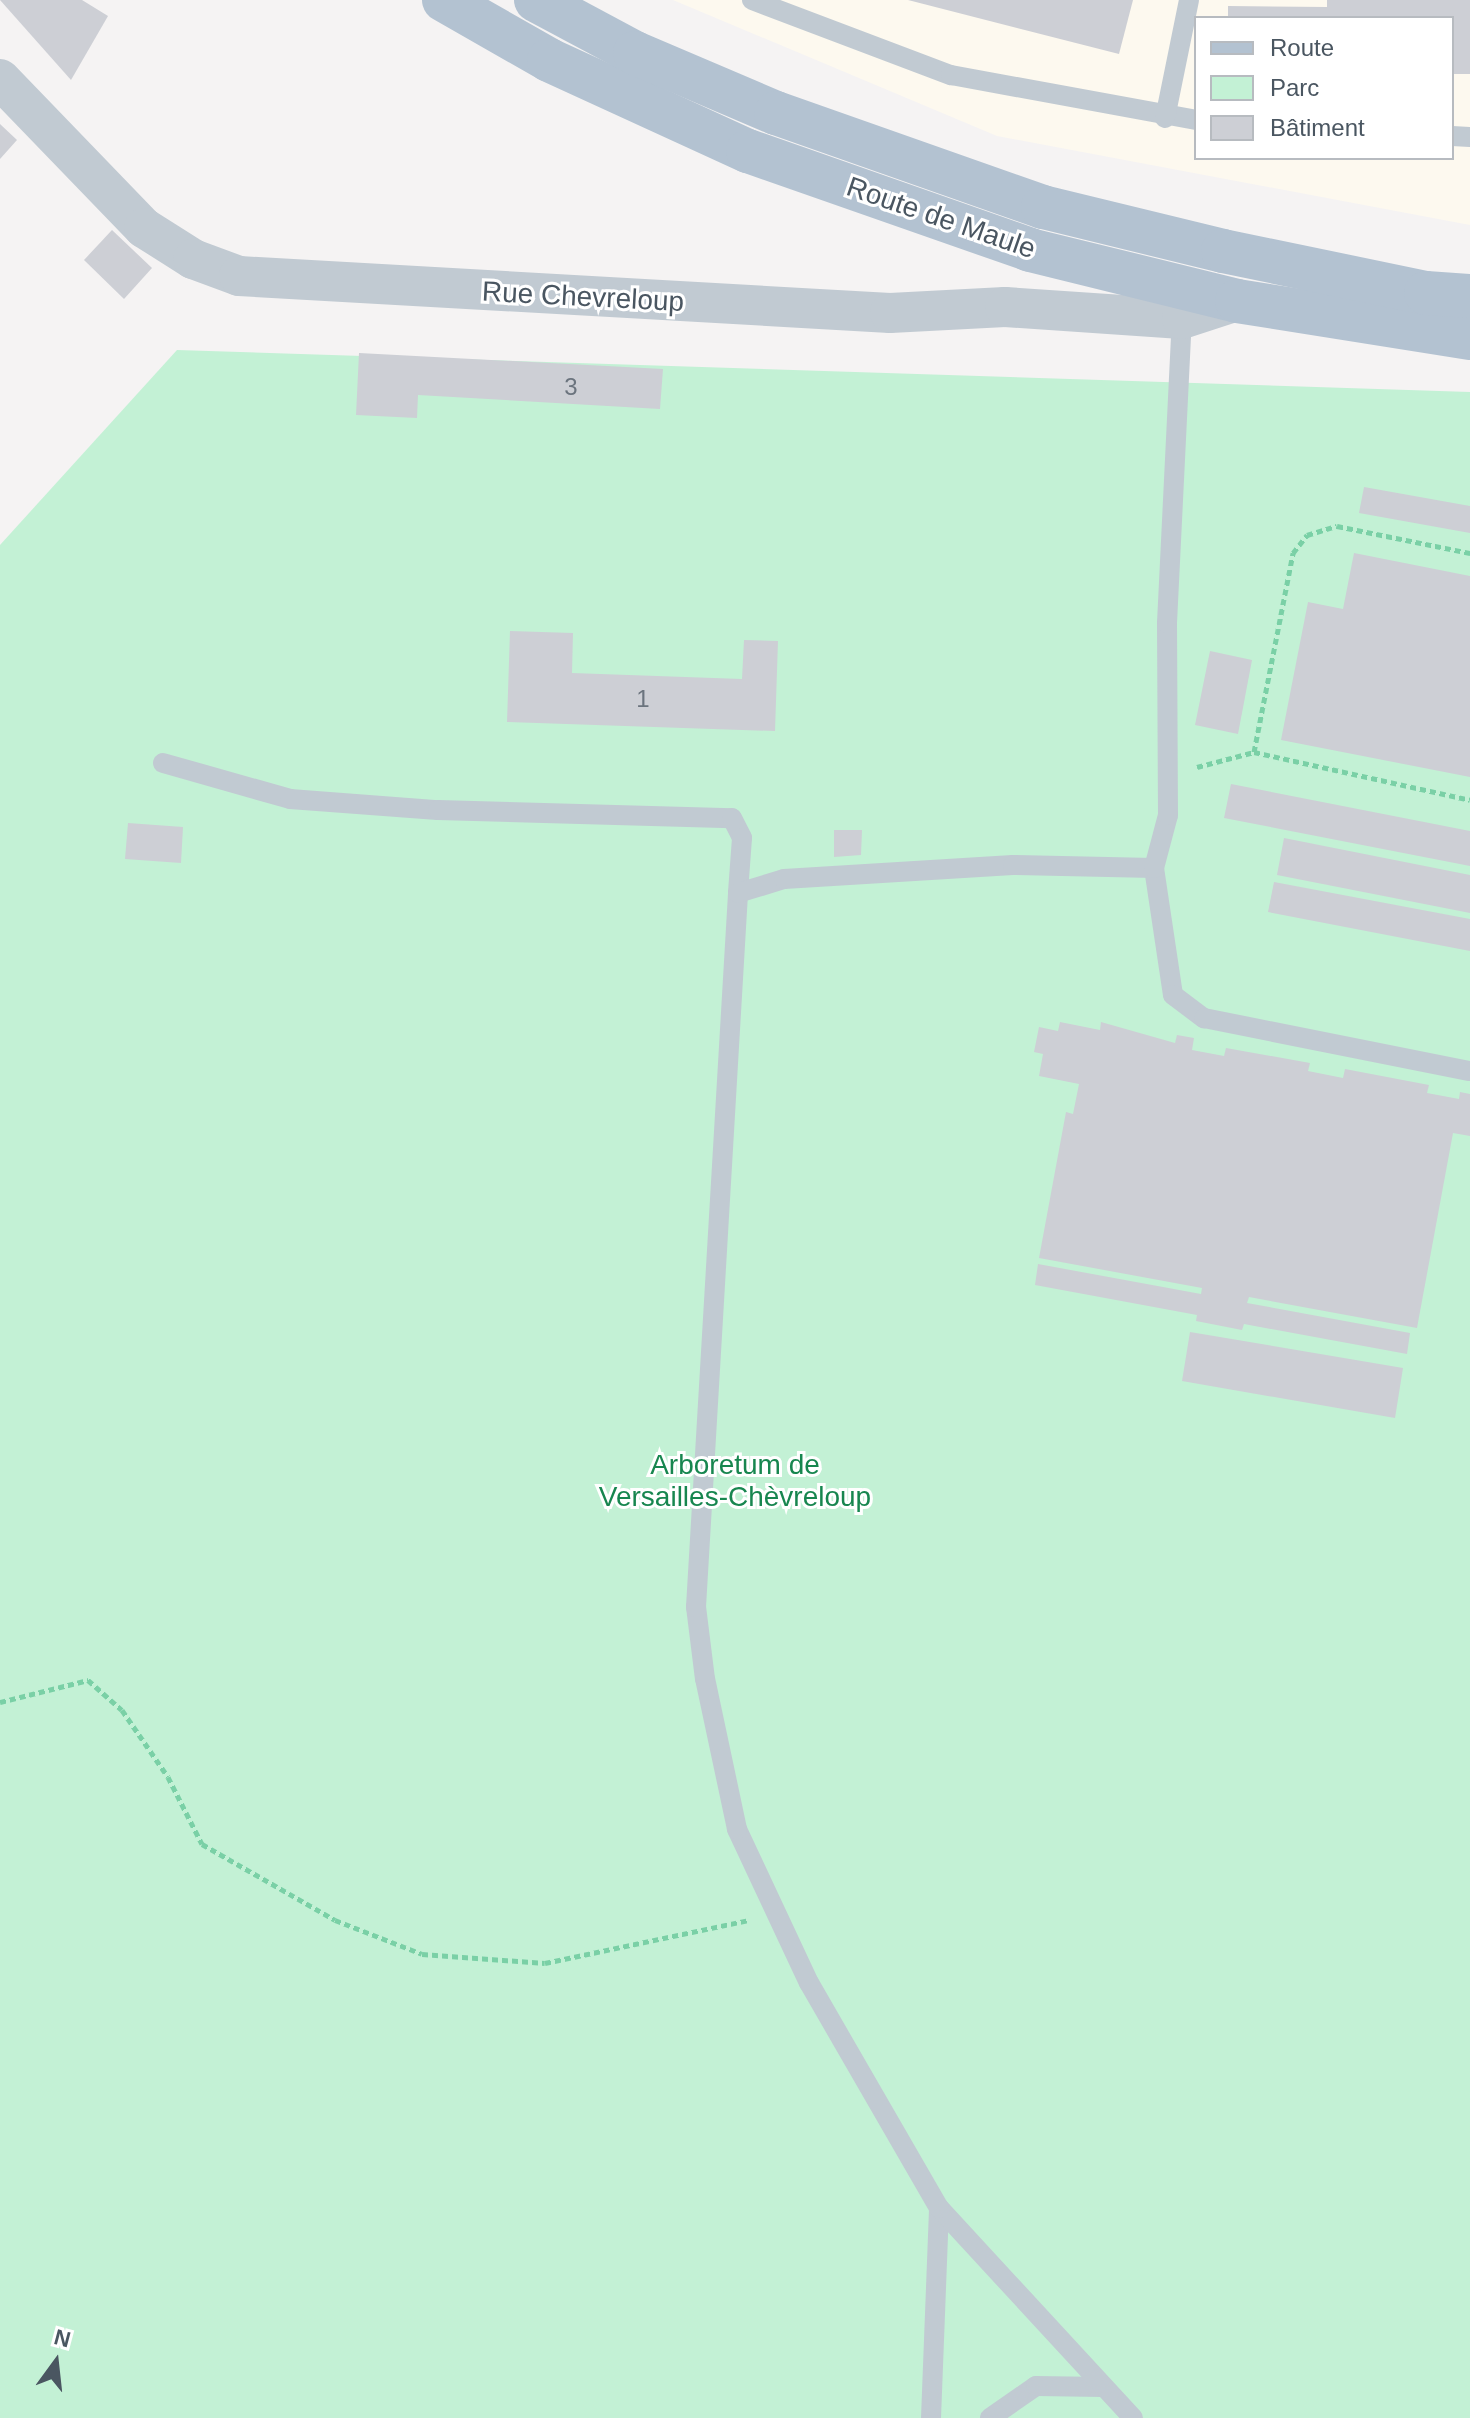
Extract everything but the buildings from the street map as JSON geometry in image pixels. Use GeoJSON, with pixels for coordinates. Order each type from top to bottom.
{"type":"FeatureCollection","features":[{"type":"Feature","properties":{"kind":"main road","name":"Route de Maule"},"geometry":{"type":"LineString","coordinates":[[444,0],[549,60],[748,151],[1030,250],[1237,301],[1470,338]]}},
{"type":"Feature","properties":{"kind":"main road","name":"Route de Maule"},"geometry":{"type":"LineString","coordinates":[[536,0],[635,53],[776,113],[1043,207],[1223,251],[1426,293],[1470,296]]}},
{"type":"Feature","properties":{"kind":"street","name":"Rue Chevreloup"},"geometry":{"type":"LineString","coordinates":[[0,79],[144,228],[193,259],[239,276],[890,313],[1005,307],[1182,319],[1237,301]]}},
{"type":"Feature","properties":{"kind":"lane"},"geometry":{"type":"LineString","coordinates":[[752,0],[951,75],[1165,118],[1194,120]]}},
{"type":"Feature","properties":{"kind":"lane"},"geometry":{"type":"LineString","coordinates":[[1165,118],[1189,0]]}},
{"type":"Feature","properties":{"kind":"lane"},"geometry":{"type":"LineString","coordinates":[[1182,319],[1167,623],[1168,815],[1154,868],[1173,995],[1204,1018],[1470,1071]]}},
{"type":"Feature","properties":{"kind":"lane"},"geometry":{"type":"LineString","coordinates":[[163,763],[290,799],[438,810],[732,818],[742,838],[696,1607],[705,1679],[737,1829],[809,1983],[939,2208],[1133,2418]]}},
{"type":"Feature","properties":{"kind":"lane"},"geometry":{"type":"LineString","coordinates":[[738,893],[784,879],[954,869],[1154,868]]}},
{"type":"Feature","properties":{"kind":"lane"},"geometry":{"type":"LineString","coordinates":[[931,2418],[939,2208]]}},
{"type":"Feature","properties":{"kind":"lane"},"geometry":{"type":"LineString","coordinates":[[990,2418],[1036,2386],[1103,2387]]}},
{"type":"Feature","properties":{"kind":"path"},"geometry":{"type":"LineString","coordinates":[[1254,752],[1293,553],[1307,535],[1337,526],[1470,553]]}},
{"type":"Feature","properties":{"kind":"path"},"geometry":{"type":"LineString","coordinates":[[1168,782],[1208,762],[1254,752],[1470,800]]}},
{"type":"Feature","properties":{"kind":"path"},"geometry":{"type":"LineString","coordinates":[[0,1702],[88,1680],[122,1710],[161,1766],[202,1844],[335,1920],[422,1954],[545,1963],[777,1914]]}},
{"type":"Feature","properties":{"kind":"shaded area"},"geometry":{"type":"Polygon","coordinates":[[[673,0],[1470,0],[1470,225],[997,136],[673,0]]]}},
{"type":"Feature","properties":{"kind":"green space","name":"Arboretum de Versailles-Chèvreloup"},"geometry":{"type":"Polygon","coordinates":[[[177,350],[1470,392],[1470,2418],[0,2418],[0,545],[177,350]]]}}]}
